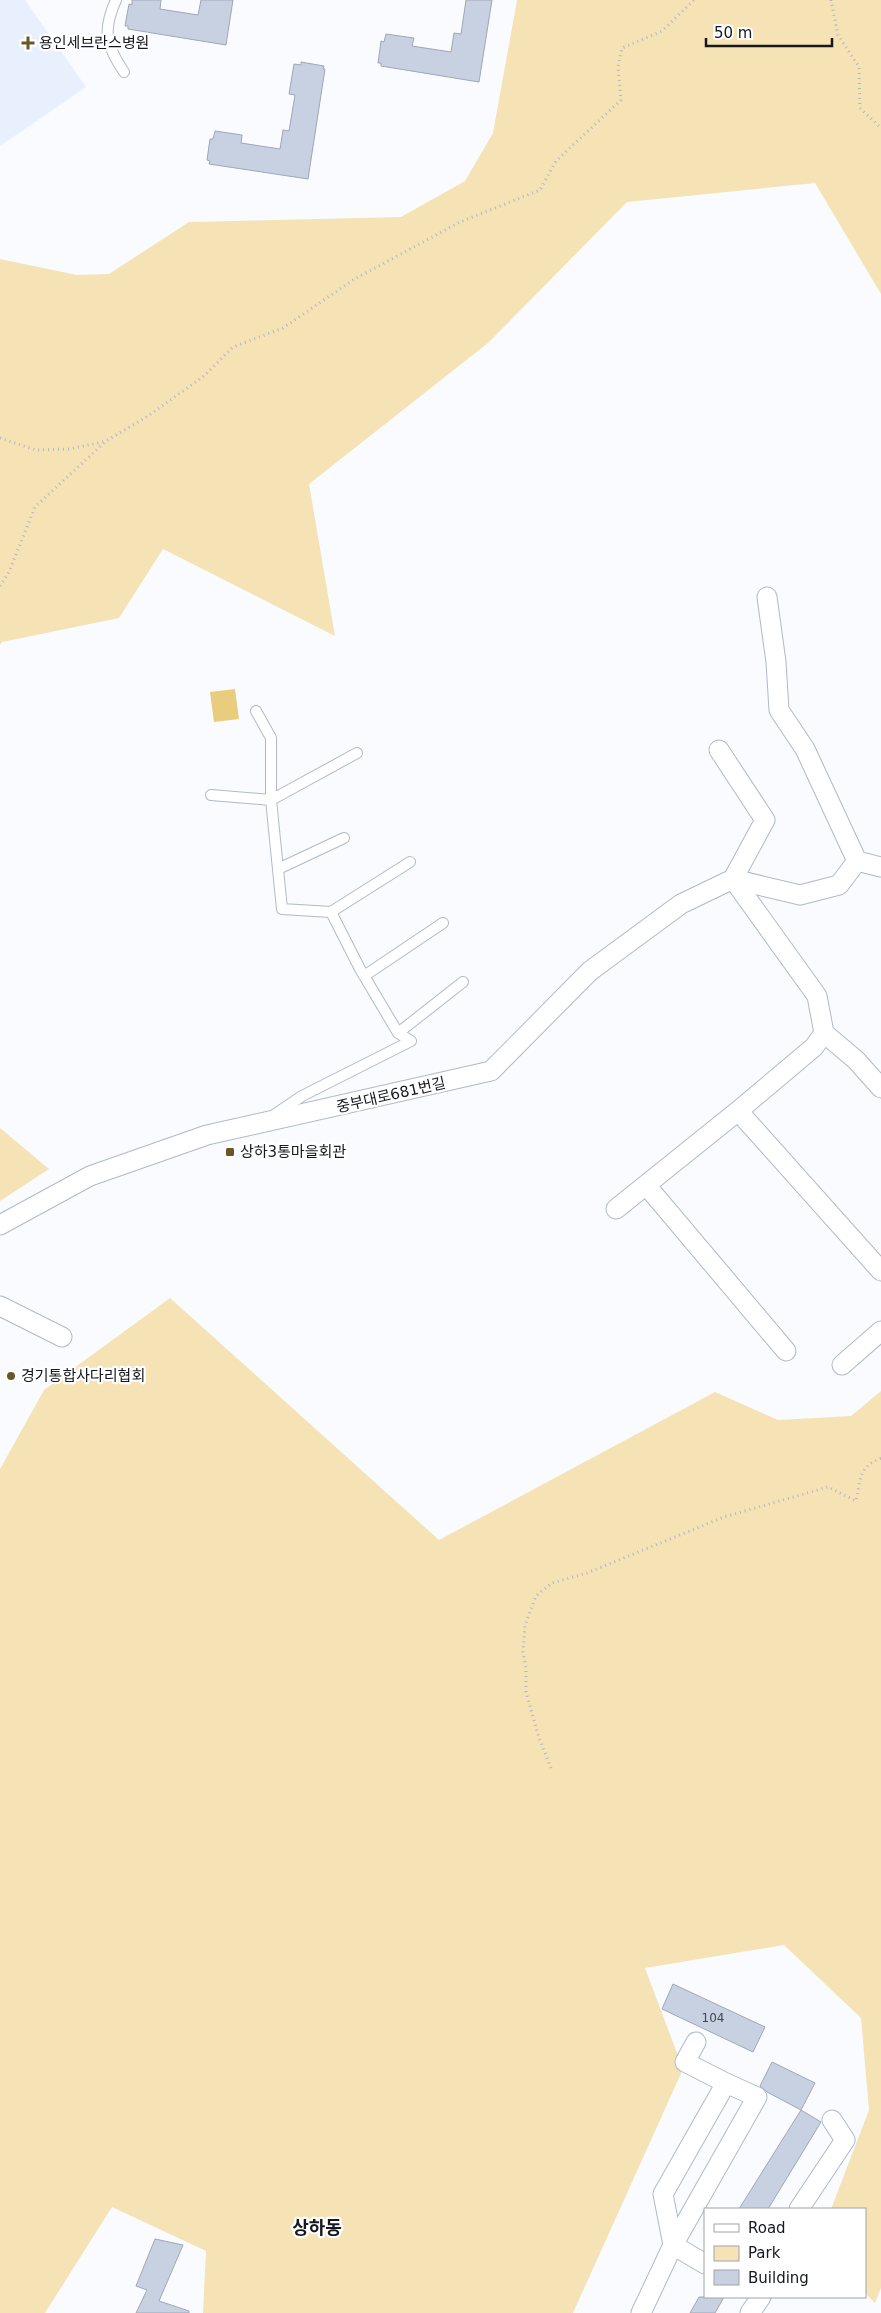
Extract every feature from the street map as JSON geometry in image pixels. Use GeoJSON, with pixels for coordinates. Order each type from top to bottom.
{"type":"FeatureCollection","features":[{"type":"Feature","properties":{"kind":"street"},"geometry":{"type":"LineString","coordinates":[[767,597],[776,662],[779,710],[805,750],[858,860],[881,867]]}},
{"type":"Feature","properties":{"kind":"street"},"geometry":{"type":"LineString","coordinates":[[719,750],[765,820],[734,879]]}},
{"type":"Feature","properties":{"kind":"street"},"geometry":{"type":"LineString","coordinates":[[734,879],[800,896],[839,885],[858,860]]}},
{"type":"Feature","properties":{"kind":"street"},"geometry":{"type":"LineString","coordinates":[[734,879],[817,996],[824,1033],[856,1060],[881,1088]]}},
{"type":"Feature","properties":{"kind":"street","name":"중부대로681번길"},"geometry":{"type":"LineString","coordinates":[[0,1225],[90,1176],[207,1135],[373,1100],[492,1071],[590,971],[681,904],[734,879]]}},
{"type":"Feature","properties":{"kind":"street"},"geometry":{"type":"LineString","coordinates":[[616,1209],[814,1047],[824,1033]]}},
{"type":"Feature","properties":{"kind":"street"},"geometry":{"type":"LineString","coordinates":[[738,1111],[881,1271]]}},
{"type":"Feature","properties":{"kind":"street"},"geometry":{"type":"LineString","coordinates":[[646,1185],[786,1351]]}},
{"type":"Feature","properties":{"kind":"street"},"geometry":{"type":"LineString","coordinates":[[0,1306],[62,1337]]}},
{"type":"Feature","properties":{"kind":"street"},"geometry":{"type":"LineString","coordinates":[[842,1365],[881,1331]]}},
{"type":"Feature","properties":{"kind":"street"},"geometry":{"type":"LineString","coordinates":[[641,2313],[673,2246],[757,2097],[685,2062],[696,2042]]}},
{"type":"Feature","properties":{"kind":"street"},"geometry":{"type":"LineString","coordinates":[[704,2263],[673,2246],[663,2194],[726,2083]]}},
{"type":"Feature","properties":{"kind":"street"},"geometry":{"type":"LineString","coordinates":[[800,2208],[845,2140],[832,2120]]}},
{"type":"Feature","properties":{"kind":"street"},"geometry":{"type":"LineString","coordinates":[[750,2313],[761,2298]]}},
{"type":"Feature","properties":{"kind":"lane"},"geometry":{"type":"LineString","coordinates":[[116,0],[107,34],[110,51],[124,72]]}},
{"type":"Feature","properties":{"kind":"lane"},"geometry":{"type":"LineString","coordinates":[[256,711],[271,738],[272,800],[282,909],[331,912],[410,862]]}},
{"type":"Feature","properties":{"kind":"lane"},"geometry":{"type":"LineString","coordinates":[[211,794],[272,800],[357,753]]}},
{"type":"Feature","properties":{"kind":"lane"},"geometry":{"type":"LineString","coordinates":[[278,869],[344,838]]}},
{"type":"Feature","properties":{"kind":"lane"},"geometry":{"type":"LineString","coordinates":[[262,1123],[302,1096],[411,1041],[398,1033],[364,976],[331,912]]}},
{"type":"Feature","properties":{"kind":"lane"},"geometry":{"type":"LineString","coordinates":[[364,976],[443,922]]}},
{"type":"Feature","properties":{"kind":"lane"},"geometry":{"type":"LineString","coordinates":[[398,1033],[463,982]]}},
{"type":"Feature","properties":{"kind":"path"},"geometry":{"type":"LineString","coordinates":[[0,586],[9,572],[36,507],[106,441],[148,416],[204,376],[233,347],[283,328],[353,280],[460,222],[540,190],[556,161],[621,100],[618,68],[622,48],[662,30],[694,0]]}},
{"type":"Feature","properties":{"kind":"path"},"geometry":{"type":"LineString","coordinates":[[831,0],[838,35],[859,67],[860,108],[881,128]]}},
{"type":"Feature","properties":{"kind":"path"},"geometry":{"type":"LineString","coordinates":[[0,438],[36,450],[70,449],[106,441]]}},
{"type":"Feature","properties":{"kind":"path"},"geometry":{"type":"LineString","coordinates":[[551,1768],[539,1738],[526,1692],[526,1668],[523,1652],[525,1625],[536,1596],[552,1583],[587,1573],[724,1517],[828,1487],[856,1501],[861,1476],[867,1464],[881,1458]]}},
{"type":"Feature","properties":{"kind":"shaded area","name":"용인세브란스병원"},"geometry":{"type":"Polygon","coordinates":[[[0,0],[25,0],[86,87],[0,146],[0,0]]]}},
{"type":"Feature","properties":{"kind":"shaded area"},"geometry":{"type":"Polygon","coordinates":[[[235,689],[239,719],[214,722],[210,692],[235,689]]]}},
{"type":"Feature","properties":{"kind":"green space"},"geometry":{"type":"Polygon","coordinates":[[[517,0],[881,0],[881,294],[815,183],[627,202],[488,343],[309,484],[335,636],[163,549],[119,618],[2,642],[0,645],[0,259],[77,275],[109,274],[189,222],[401,217],[465,181],[493,133],[517,0]]]}},
{"type":"Feature","properties":{"kind":"green space"},"geometry":{"type":"Polygon","coordinates":[[[0,1128],[49,1169],[0,1201],[0,1128]]]}},
{"type":"Feature","properties":{"kind":"green space"},"geometry":{"type":"Polygon","coordinates":[[[170,1298],[439,1540],[715,1392],[778,1420],[851,1416],[881,1391],[881,2288],[875,2303],[866,2294],[866,2208],[831,2208],[869,2110],[861,2018],[784,1945],[645,1968],[683,2069],[573,2313],[203,2313],[206,2251],[112,2207],[45,2313],[0,2313],[0,1469],[44,1390],[170,1298]]]}},
{"type":"Feature","properties":{"kind":"building"},"geometry":{"type":"Polygon","coordinates":[[[132,0],[161,0],[160,9],[198,15],[201,0],[233,0],[226,45],[128,29],[128,26],[125,26],[129,4],[132,5],[132,0]]]}},
{"type":"Feature","properties":{"kind":"building"},"geometry":{"type":"Polygon","coordinates":[[[466,0],[492,0],[479,82],[381,66],[381,63],[378,63],[381,41],[384,42],[386,34],[414,38],[412,46],[451,52],[454,33],[461,34],[466,0]]]}},
{"type":"Feature","properties":{"kind":"building"},"geometry":{"type":"Polygon","coordinates":[[[301,62],[324,66],[323,69],[325,69],[308,179],[209,164],[210,161],[207,160],[210,139],[213,139],[215,131],[242,135],[241,143],[280,149],[283,130],[289,131],[295,95],[289,94],[294,64],[301,65],[301,62]]]}},
{"type":"Feature","properties":{"kind":"building"},"geometry":{"type":"Polygon","coordinates":[[[673,1984],[765,2027],[753,2052],[662,2009],[673,1984]]]}},
{"type":"Feature","properties":{"kind":"building"},"geometry":{"type":"Polygon","coordinates":[[[772,2062],[815,2083],[801,2110],[767,2092],[760,2086],[772,2062]]]}},
{"type":"Feature","properties":{"kind":"building"},"geometry":{"type":"Polygon","coordinates":[[[801,2110],[821,2122],[769,2208],[740,2208],[801,2110]]]}},
{"type":"Feature","properties":{"kind":"building"},"geometry":{"type":"Polygon","coordinates":[[[155,2239],[183,2245],[159,2301],[189,2311],[189,2313],[136,2313],[147,2290],[136,2286],[155,2239]]]}},
{"type":"Feature","properties":{"kind":"building"},"geometry":{"type":"Polygon","coordinates":[[[699,2297],[723,2298],[715,2313],[690,2313],[699,2297]]]}},
{"type":"Feature","properties":{"kind":"place","name":"용인세브란스병원"},"geometry":{"type":"Point","coordinates":[28,43]}},
{"type":"Feature","properties":{"kind":"place","name":"상하3통마을회관"},"geometry":{"type":"Point","coordinates":[230,1152]}},
{"type":"Feature","properties":{"kind":"place","name":"경기통합사다리협회"},"geometry":{"type":"Point","coordinates":[11,1376]}},
{"type":"Feature","properties":{"kind":"district","name":"상하동"},"geometry":{"type":"Point","coordinates":[317,2227]}}]}
